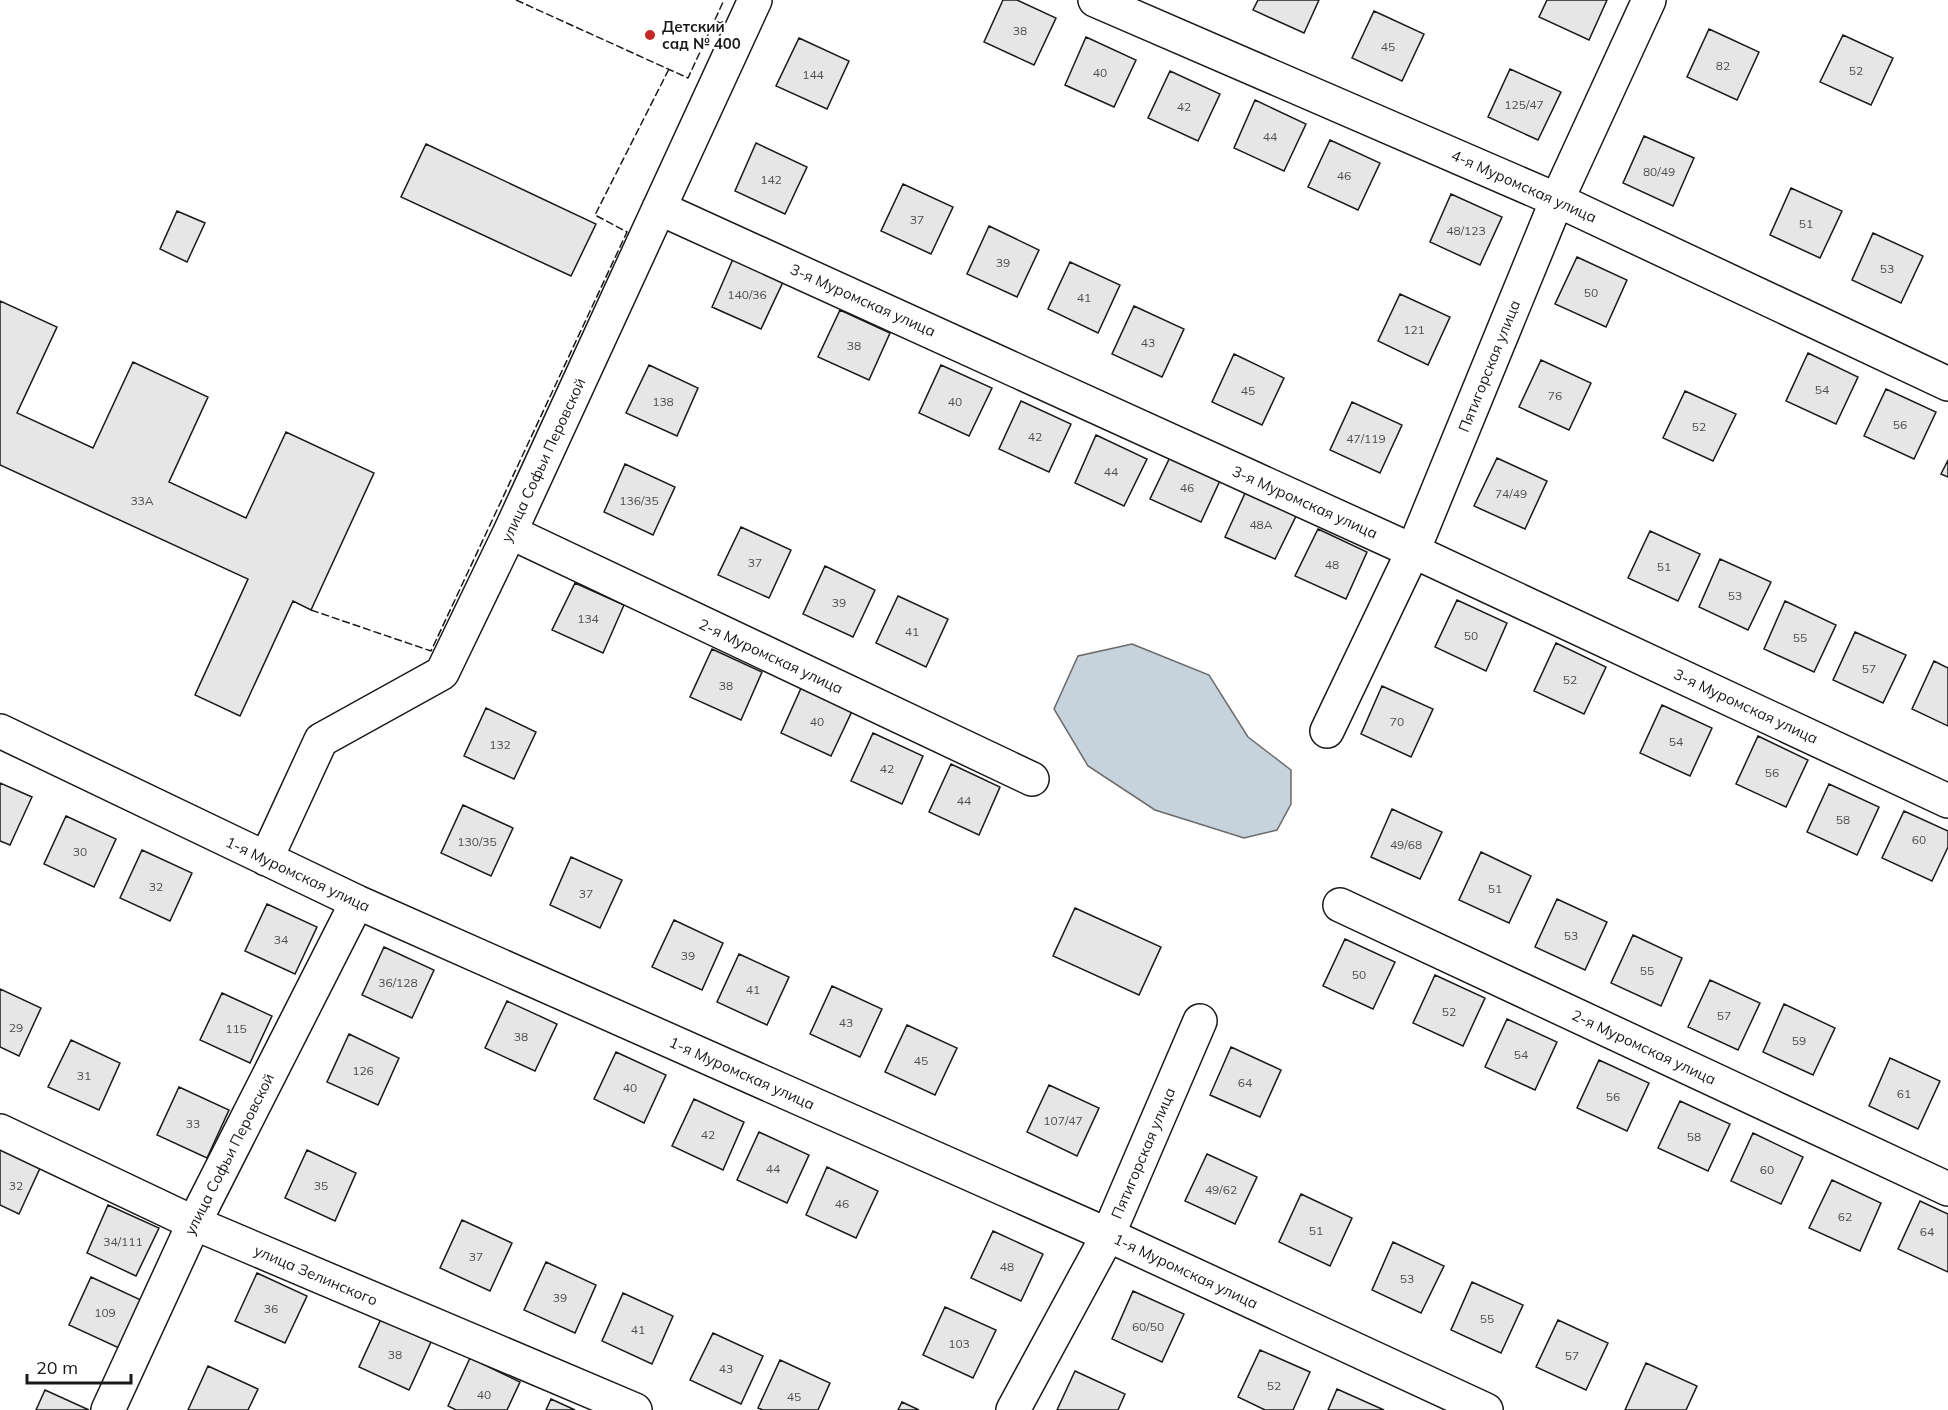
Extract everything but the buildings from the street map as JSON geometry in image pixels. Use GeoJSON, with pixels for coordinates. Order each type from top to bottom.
{"type":"FeatureCollection","features":[{"type":"Feature","properties":{"kind":"street","name":"улица Софьи Перовской"},"geometry":{"type":"LineString","coordinates":[[266,859],[321,740],[442,673],[510,532],[755,0]]}},
{"type":"Feature","properties":{"kind":"street","name":"4-я Муромская улица"},"geometry":{"type":"LineString","coordinates":[[1095,0],[1557,200],[1948,384]]}},
{"type":"Feature","properties":{"kind":"street","name":"Пятигорская улица"},"geometry":{"type":"LineString","coordinates":[[1327,731],[1413,551],[1557,200],[1648,0]]}},
{"type":"Feature","properties":{"kind":"street","name":"3-я Муромская улица"},"geometry":{"type":"LineString","coordinates":[[659,208],[1413,551],[1948,801]]}},
{"type":"Feature","properties":{"kind":"street","name":"2-я Муромская улица"},"geometry":{"type":"LineString","coordinates":[[510,532],[1032,779]]}},
{"type":"Feature","properties":{"kind":"street","name":"1-я Муромская улица"},"geometry":{"type":"LineString","coordinates":[[0,731],[357,902],[1108,1234],[1486,1410]]}},
{"type":"Feature","properties":{"kind":"street","name":"улица Софьи Перовской"},"geometry":{"type":"LineString","coordinates":[[108,1410],[194,1223],[357,902]]}},
{"type":"Feature","properties":{"kind":"street","name":"2-я Муромская улица"},"geometry":{"type":"LineString","coordinates":[[1340,905],[1948,1189]]}},
{"type":"Feature","properties":{"kind":"street","name":"Пятигорская улица"},"geometry":{"type":"LineString","coordinates":[[1012,1410],[1108,1234],[1200,1021]]}},
{"type":"Feature","properties":{"kind":"street","name":"улица Зелинского"},"geometry":{"type":"LineString","coordinates":[[0,1131],[194,1223],[635,1410]]}},
{"type":"Feature","properties":{"kind":"shaded area"},"geometry":{"type":"Polygon","coordinates":[[[1132,644],[1209,675],[1248,737],[1291,770],[1291,804],[1277,830],[1244,838],[1155,810],[1088,766],[1054,709],[1078,656],[1132,644]]]}},
{"type":"Feature","properties":{"kind":"fence"},"geometry":{"type":"LineString","coordinates":[[516,0],[688,78],[724,0]]}},
{"type":"Feature","properties":{"kind":"fence"},"geometry":{"type":"LineString","coordinates":[[311,610],[431,651],[627,232],[595,215],[669,69]]}},
{"type":"Feature","properties":{"kind":"place","name":"Детский сад № 400"},"geometry":{"type":"Point","coordinates":[650,35]}}]}
